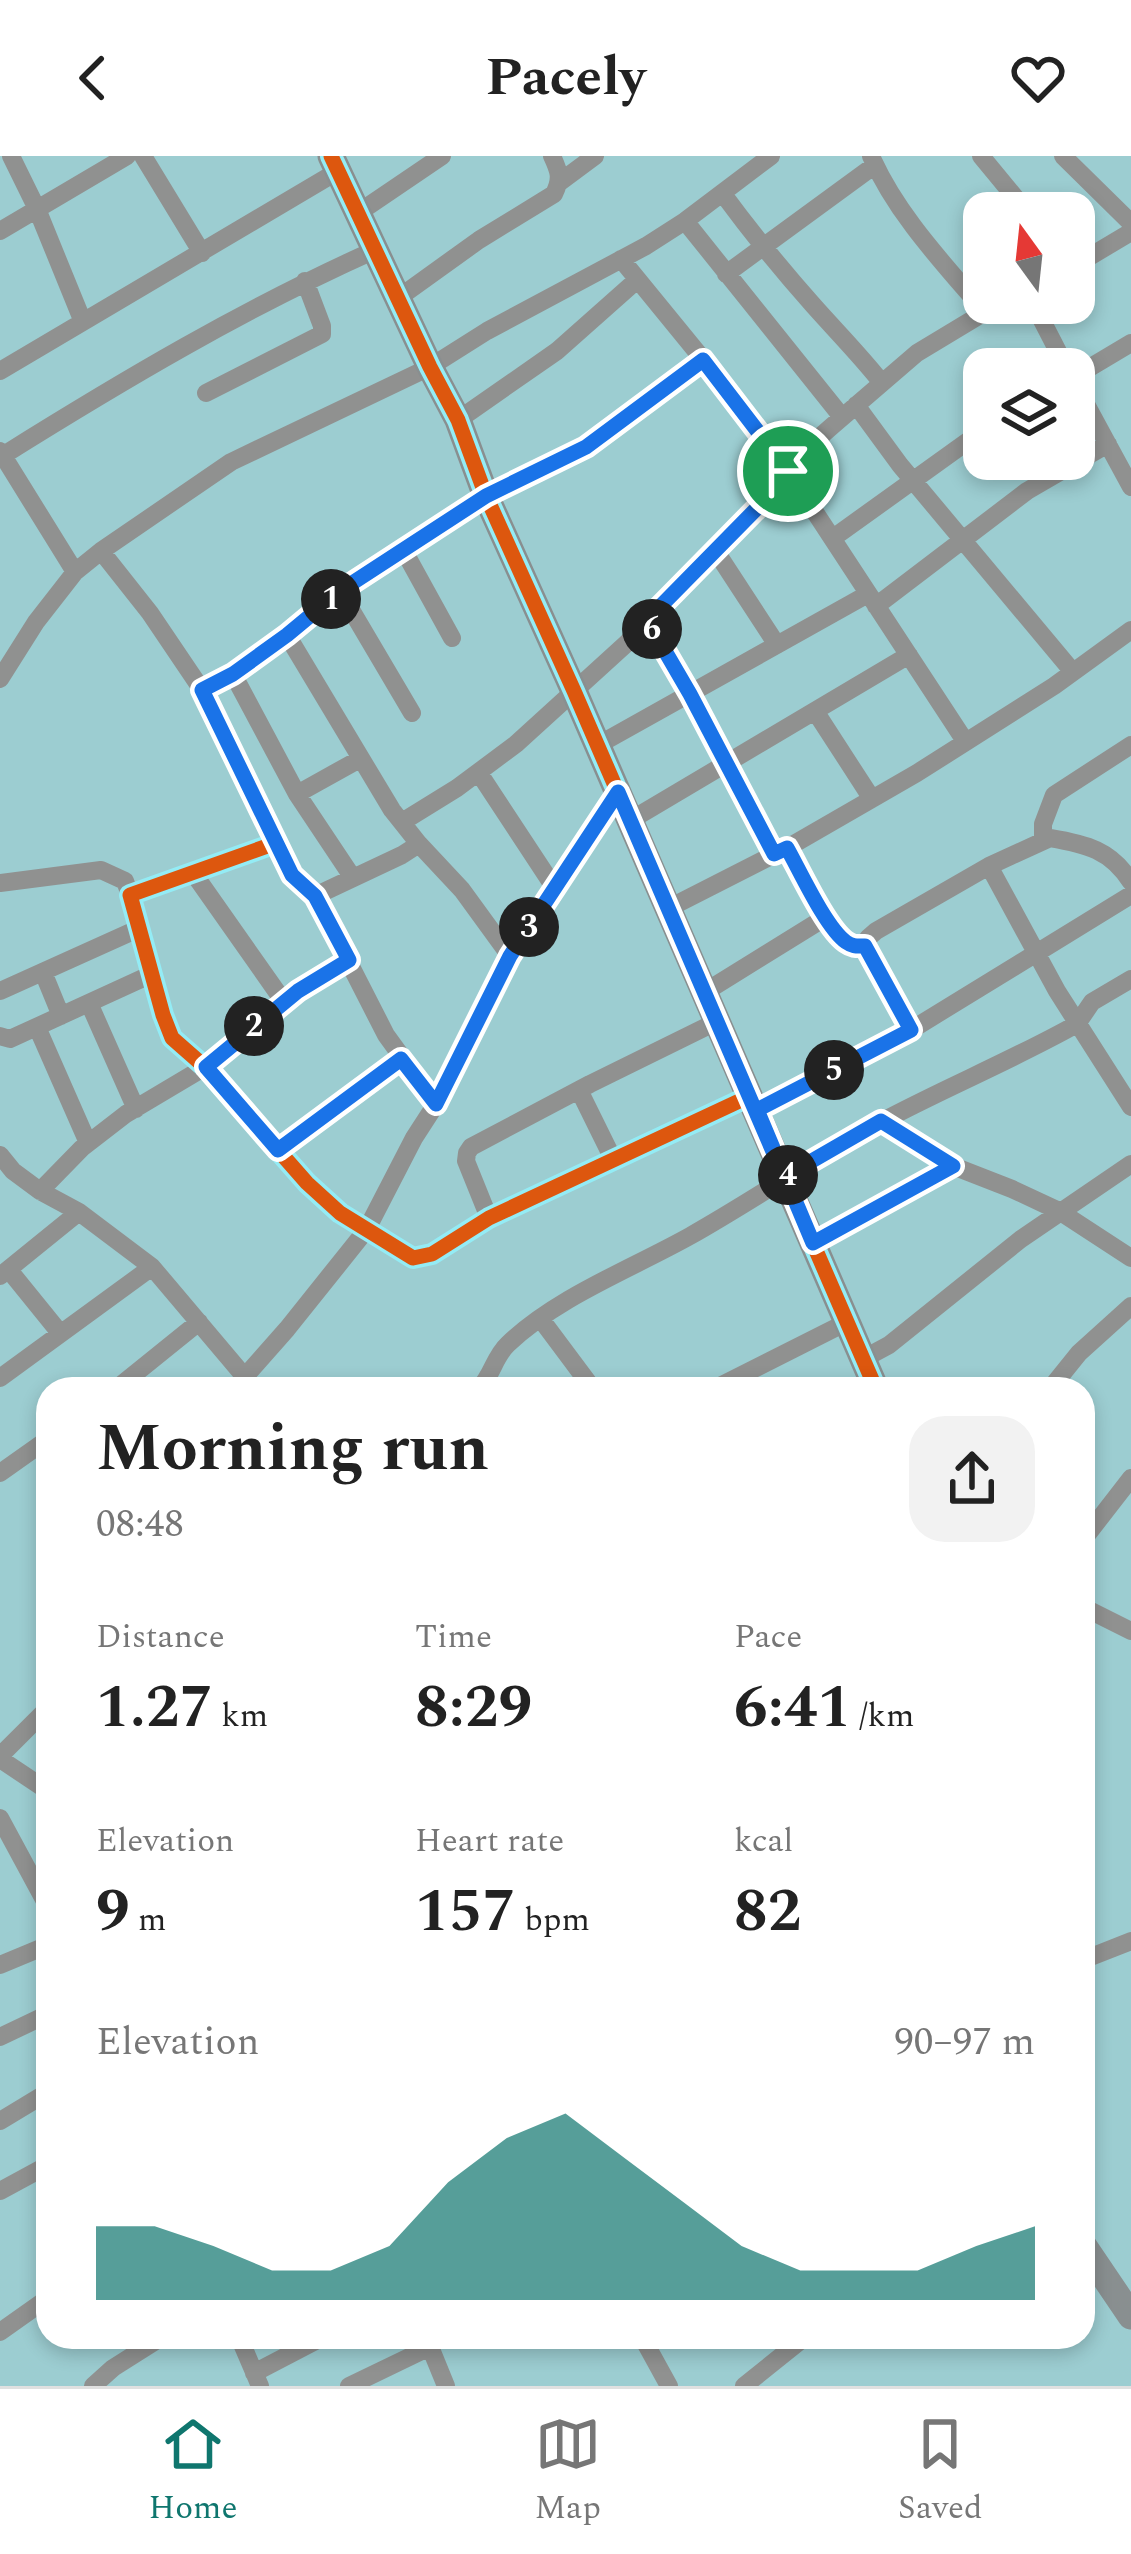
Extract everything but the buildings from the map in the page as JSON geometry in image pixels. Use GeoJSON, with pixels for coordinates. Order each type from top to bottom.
{"type":"FeatureCollection","features":[{"type":"Feature","properties":{"kind":"street"},"geometry":{"type":"LineString","coordinates":[[11,156],[38,209],[83,322]]}},
{"type":"Feature","properties":{"kind":"street"},"geometry":{"type":"LineString","coordinates":[[0,231],[127,156]]}},
{"type":"Feature","properties":{"kind":"street"},"geometry":{"type":"LineString","coordinates":[[143,156],[202,253]]}},
{"type":"Feature","properties":{"kind":"street"},"geometry":{"type":"LineString","coordinates":[[358,213],[442,156]]}},
{"type":"Feature","properties":{"kind":"street"},"geometry":{"type":"LineString","coordinates":[[397,298],[554,194],[560,172],[552,156]]}},
{"type":"Feature","properties":{"kind":"street"},"geometry":{"type":"LineString","coordinates":[[560,182],[595,156]]}},
{"type":"Feature","properties":{"kind":"street"},"geometry":{"type":"LineString","coordinates":[[0,679],[75,572],[231,462],[430,367],[620,260],[685,221],[771,156]]}},
{"type":"Feature","properties":{"kind":"street"},"geometry":{"type":"LineString","coordinates":[[981,156],[1011,192]]}},
{"type":"Feature","properties":{"kind":"street"},"geometry":{"type":"LineString","coordinates":[[1063,156],[1131,228],[1095,252]]}},
{"type":"Feature","properties":{"kind":"street"},"geometry":{"type":"LineString","coordinates":[[725,274],[873,160],[923,238],[963,286]]}},
{"type":"Feature","properties":{"kind":"street"},"geometry":{"type":"LineString","coordinates":[[0,371],[202,253],[335,164],[458,420],[486,496],[871,1377]]}},
{"type":"Feature","properties":{"kind":"street"},"geometry":{"type":"LineString","coordinates":[[722,194],[882,383]]}},
{"type":"Feature","properties":{"kind":"street"},"geometry":{"type":"LineString","coordinates":[[685,221],[725,274],[913,481],[1073,672]]}},
{"type":"Feature","properties":{"kind":"street"},"geometry":{"type":"LineString","coordinates":[[75,572],[3,463],[110,388],[305,281],[375,250]]}},
{"type":"Feature","properties":{"kind":"street"},"geometry":{"type":"LineString","coordinates":[[620,260],[788,471],[965,741]]}},
{"type":"Feature","properties":{"kind":"street"},"geometry":{"type":"LineString","coordinates":[[458,420],[557,351],[637,280]]}},
{"type":"Feature","properties":{"kind":"street"},"geometry":{"type":"LineString","coordinates":[[206,393],[322,334],[305,281]]}},
{"type":"Feature","properties":{"kind":"street"},"geometry":{"type":"LineString","coordinates":[[402,822],[478,773],[574,691],[764,501],[805,450],[917,353],[965,324]]}},
{"type":"Feature","properties":{"kind":"street"},"geometry":{"type":"LineString","coordinates":[[1095,366],[1131,343]]}},
{"type":"Feature","properties":{"kind":"street"},"geometry":{"type":"LineString","coordinates":[[202,690],[233,674],[340,591],[486,496],[573,456],[703,360]]}},
{"type":"Feature","properties":{"kind":"street"},"geometry":{"type":"LineString","coordinates":[[1095,414],[1119,453],[1131,487]]}},
{"type":"Feature","properties":{"kind":"street"},"geometry":{"type":"LineString","coordinates":[[833,538],[963,444]]}},
{"type":"Feature","properties":{"kind":"street"},"geometry":{"type":"LineString","coordinates":[[598,745],[776,645],[872,600],[1027,491],[1119,453]]}},
{"type":"Feature","properties":{"kind":"street"},"geometry":{"type":"LineString","coordinates":[[404,549],[452,638]]}},
{"type":"Feature","properties":{"kind":"street"},"geometry":{"type":"LineString","coordinates":[[715,550],[776,645]]}},
{"type":"Feature","properties":{"kind":"street"},"geometry":{"type":"LineString","coordinates":[[101,551],[202,690],[292,875],[315,896],[367,1002],[401,1059],[436,1104]]}},
{"type":"Feature","properties":{"kind":"street"},"geometry":{"type":"LineString","coordinates":[[340,591],[412,713]]}},
{"type":"Feature","properties":{"kind":"street"},"geometry":{"type":"LineString","coordinates":[[647,620],[780,851],[845,942],[865,946]]}},
{"type":"Feature","properties":{"kind":"street"},"geometry":{"type":"LineString","coordinates":[[669,908],[917,773],[1131,630]]}},
{"type":"Feature","properties":{"kind":"street"},"geometry":{"type":"LineString","coordinates":[[287,635],[402,822],[510,956]]}},
{"type":"Feature","properties":{"kind":"street"},"geometry":{"type":"LineString","coordinates":[[631,820],[908,655]]}},
{"type":"Feature","properties":{"kind":"street"},"geometry":{"type":"LineString","coordinates":[[233,674],[297,794],[353,878]]}},
{"type":"Feature","properties":{"kind":"street"},"geometry":{"type":"LineString","coordinates":[[814,711],[872,799]]}},
{"type":"Feature","properties":{"kind":"street"},"geometry":{"type":"LineString","coordinates":[[1043,840],[1043,824],[1054,795],[1131,745]]}},
{"type":"Feature","properties":{"kind":"street"},"geometry":{"type":"LineString","coordinates":[[297,794],[360,760]]}},
{"type":"Feature","properties":{"kind":"street"},"geometry":{"type":"LineString","coordinates":[[478,773],[554,887]]}},
{"type":"Feature","properties":{"kind":"street"},"geometry":{"type":"LineString","coordinates":[[250,1377],[367,1229],[510,956],[618,792]]}},
{"type":"Feature","properties":{"kind":"street"},"geometry":{"type":"LineString","coordinates":[[911,1030],[865,946],[876,931],[1043,840],[1065,841],[1107,855],[1131,882]]}},
{"type":"Feature","properties":{"kind":"street"},"geometry":{"type":"LineString","coordinates":[[130,895],[276,842]]}},
{"type":"Feature","properties":{"kind":"street"},"geometry":{"type":"LineString","coordinates":[[315,896],[419,844]]}},
{"type":"Feature","properties":{"kind":"street"},"geometry":{"type":"LineString","coordinates":[[989,866],[1077,1024],[1131,1107]]}},
{"type":"Feature","properties":{"kind":"street"},"geometry":{"type":"LineString","coordinates":[[0,883],[101,870],[125,881],[172,1038],[206,1067],[340,1213],[413,1258],[422,1258],[489,1218],[613,1159],[753,1103],[911,1030],[1131,895]]}},
{"type":"Feature","properties":{"kind":"street"},"geometry":{"type":"LineString","coordinates":[[194,874],[284,1002]]}},
{"type":"Feature","properties":{"kind":"street"},"geometry":{"type":"LineString","coordinates":[[705,992],[826,917]]}},
{"type":"Feature","properties":{"kind":"street"},"geometry":{"type":"LineString","coordinates":[[0,992],[140,928]]}},
{"type":"Feature","properties":{"kind":"street"},"geometry":{"type":"LineString","coordinates":[[40,1191],[88,1143],[206,1067],[284,1002],[349,960]]}},
{"type":"Feature","properties":{"kind":"street"},"geometry":{"type":"LineString","coordinates":[[43,972],[61,1016]]}},
{"type":"Feature","properties":{"kind":"street"},"geometry":{"type":"LineString","coordinates":[[0,1036],[10,1039],[152,974]]}},
{"type":"Feature","properties":{"kind":"street"},"geometry":{"type":"LineString","coordinates":[[489,1377],[496,1357],[540,1318],[691,1235],[881,1121],[1077,1024],[1092,1002],[1131,979]]}},
{"type":"Feature","properties":{"kind":"street"},"geometry":{"type":"LineString","coordinates":[[89,1003],[136,1108]]}},
{"type":"Feature","properties":{"kind":"street"},"geometry":{"type":"LineString","coordinates":[[489,1218],[466,1161],[471,1148],[716,1022]]}},
{"type":"Feature","properties":{"kind":"street"},"geometry":{"type":"LineString","coordinates":[[37,1027],[88,1143]]}},
{"type":"Feature","properties":{"kind":"street"},"geometry":{"type":"LineString","coordinates":[[278,1150],[401,1059]]}},
{"type":"Feature","properties":{"kind":"street"},"geometry":{"type":"LineString","coordinates":[[579,1090],[613,1159]]}},
{"type":"Feature","properties":{"kind":"street"},"geometry":{"type":"LineString","coordinates":[[881,1121],[953,1166],[1059,1211],[1131,1258]]}},
{"type":"Feature","properties":{"kind":"street"},"geometry":{"type":"LineString","coordinates":[[863,1359],[889,1345],[1059,1211],[1131,1164]]}},
{"type":"Feature","properties":{"kind":"street"},"geometry":{"type":"LineString","coordinates":[[813,1243],[953,1166]]}},
{"type":"Feature","properties":{"kind":"street"},"geometry":{"type":"LineString","coordinates":[[4,1168],[79,1211],[152,1267],[238,1377]]}},
{"type":"Feature","properties":{"kind":"street"},"geometry":{"type":"LineString","coordinates":[[60,1334],[5,1273],[79,1211]]}},
{"type":"Feature","properties":{"kind":"street"},"geometry":{"type":"LineString","coordinates":[[0,1348],[8,1373],[152,1267]]}},
{"type":"Feature","properties":{"kind":"street"},"geometry":{"type":"LineString","coordinates":[[1059,1377],[1078,1353],[1131,1306]]}},
{"type":"Feature","properties":{"kind":"street"},"geometry":{"type":"LineString","coordinates":[[540,1318],[584,1377]]}},
{"type":"Feature","properties":{"kind":"street"},"geometry":{"type":"LineString","coordinates":[[131,1377],[199,1322]]}},
{"type":"Feature","properties":{"kind":"street"},"geometry":{"type":"LineString","coordinates":[[738,1377],[847,1322]]}},
{"type":"Feature","properties":{"kind":"street"},"geometry":{"type":"LineString","coordinates":[[0,1473],[36,1448]]}},
{"type":"Feature","properties":{"kind":"street"},"geometry":{"type":"LineString","coordinates":[[1095,1524],[1131,1478]]}},
{"type":"Feature","properties":{"kind":"street"},"geometry":{"type":"LineString","coordinates":[[1095,1612],[1129,1627]]}},
{"type":"Feature","properties":{"kind":"street"},"geometry":{"type":"LineString","coordinates":[[36,1720],[0,1757],[36,1782]]}},
{"type":"Feature","properties":{"kind":"street"},"geometry":{"type":"LineString","coordinates":[[0,1818],[36,1885]]}},
{"type":"Feature","properties":{"kind":"street"},"geometry":{"type":"LineString","coordinates":[[1095,1955],[1131,1941]]}},
{"type":"Feature","properties":{"kind":"street"},"geometry":{"type":"LineString","coordinates":[[0,1965],[36,1950]]}},
{"type":"Feature","properties":{"kind":"street"},"geometry":{"type":"LineString","coordinates":[[0,2037],[36,2020]]}},
{"type":"Feature","properties":{"kind":"street"},"geometry":{"type":"LineString","coordinates":[[0,2121],[36,2099]]}},
{"type":"Feature","properties":{"kind":"street"},"geometry":{"type":"LineString","coordinates":[[0,2192],[36,2172]]}},
{"type":"Feature","properties":{"kind":"street"},"geometry":{"type":"LineString","coordinates":[[1095,2263],[1131,2316]]}},
{"type":"Feature","properties":{"kind":"street"},"geometry":{"type":"LineString","coordinates":[[0,2332],[36,2306]]}},
{"type":"Feature","properties":{"kind":"street"},"geometry":{"type":"LineString","coordinates":[[93,2386],[143,2349]]}},
{"type":"Feature","properties":{"kind":"street"},"geometry":{"type":"LineString","coordinates":[[243,2349],[257,2379],[304,2349]]}},
{"type":"Feature","properties":{"kind":"street"},"geometry":{"type":"LineString","coordinates":[[350,2386],[416,2349]]}},
{"type":"Feature","properties":{"kind":"street"},"geometry":{"type":"LineString","coordinates":[[431,2349],[446,2386]]}},
{"type":"Feature","properties":{"kind":"street"},"geometry":{"type":"LineString","coordinates":[[647,2349],[661,2383]]}},
{"type":"Feature","properties":{"kind":"street"},"geometry":{"type":"LineString","coordinates":[[744,2386],[787,2349]]}},
{"type":"Feature","properties":{"kind":"cycle path"},"geometry":{"type":"LineString","coordinates":[[331,156],[458,420],[486,496],[871,1377]]}},
{"type":"Feature","properties":{"kind":"cycle path"},"geometry":{"type":"LineString","coordinates":[[276,843],[130,895],[163,1015],[172,1038],[205,1067],[307,1183],[340,1213],[413,1258],[432,1254],[489,1218],[750,1096]]}},
{"type":"Feature","properties":{"kind":"route"},"geometry":{"type":"LineString","coordinates":[[788,471],[647,620],[774,854],[787,848],[845,942],[865,946],[911,1030],[757,1110],[784,1177],[813,1243],[953,1166],[881,1121],[784,1177],[618,792],[510,956],[436,1104],[401,1059],[278,1150],[206,1067],[298,991],[349,960],[315,896],[292,875],[202,690],[233,674],[340,591],[486,496],[573,456],[703,360],[788,471]]}}]}
